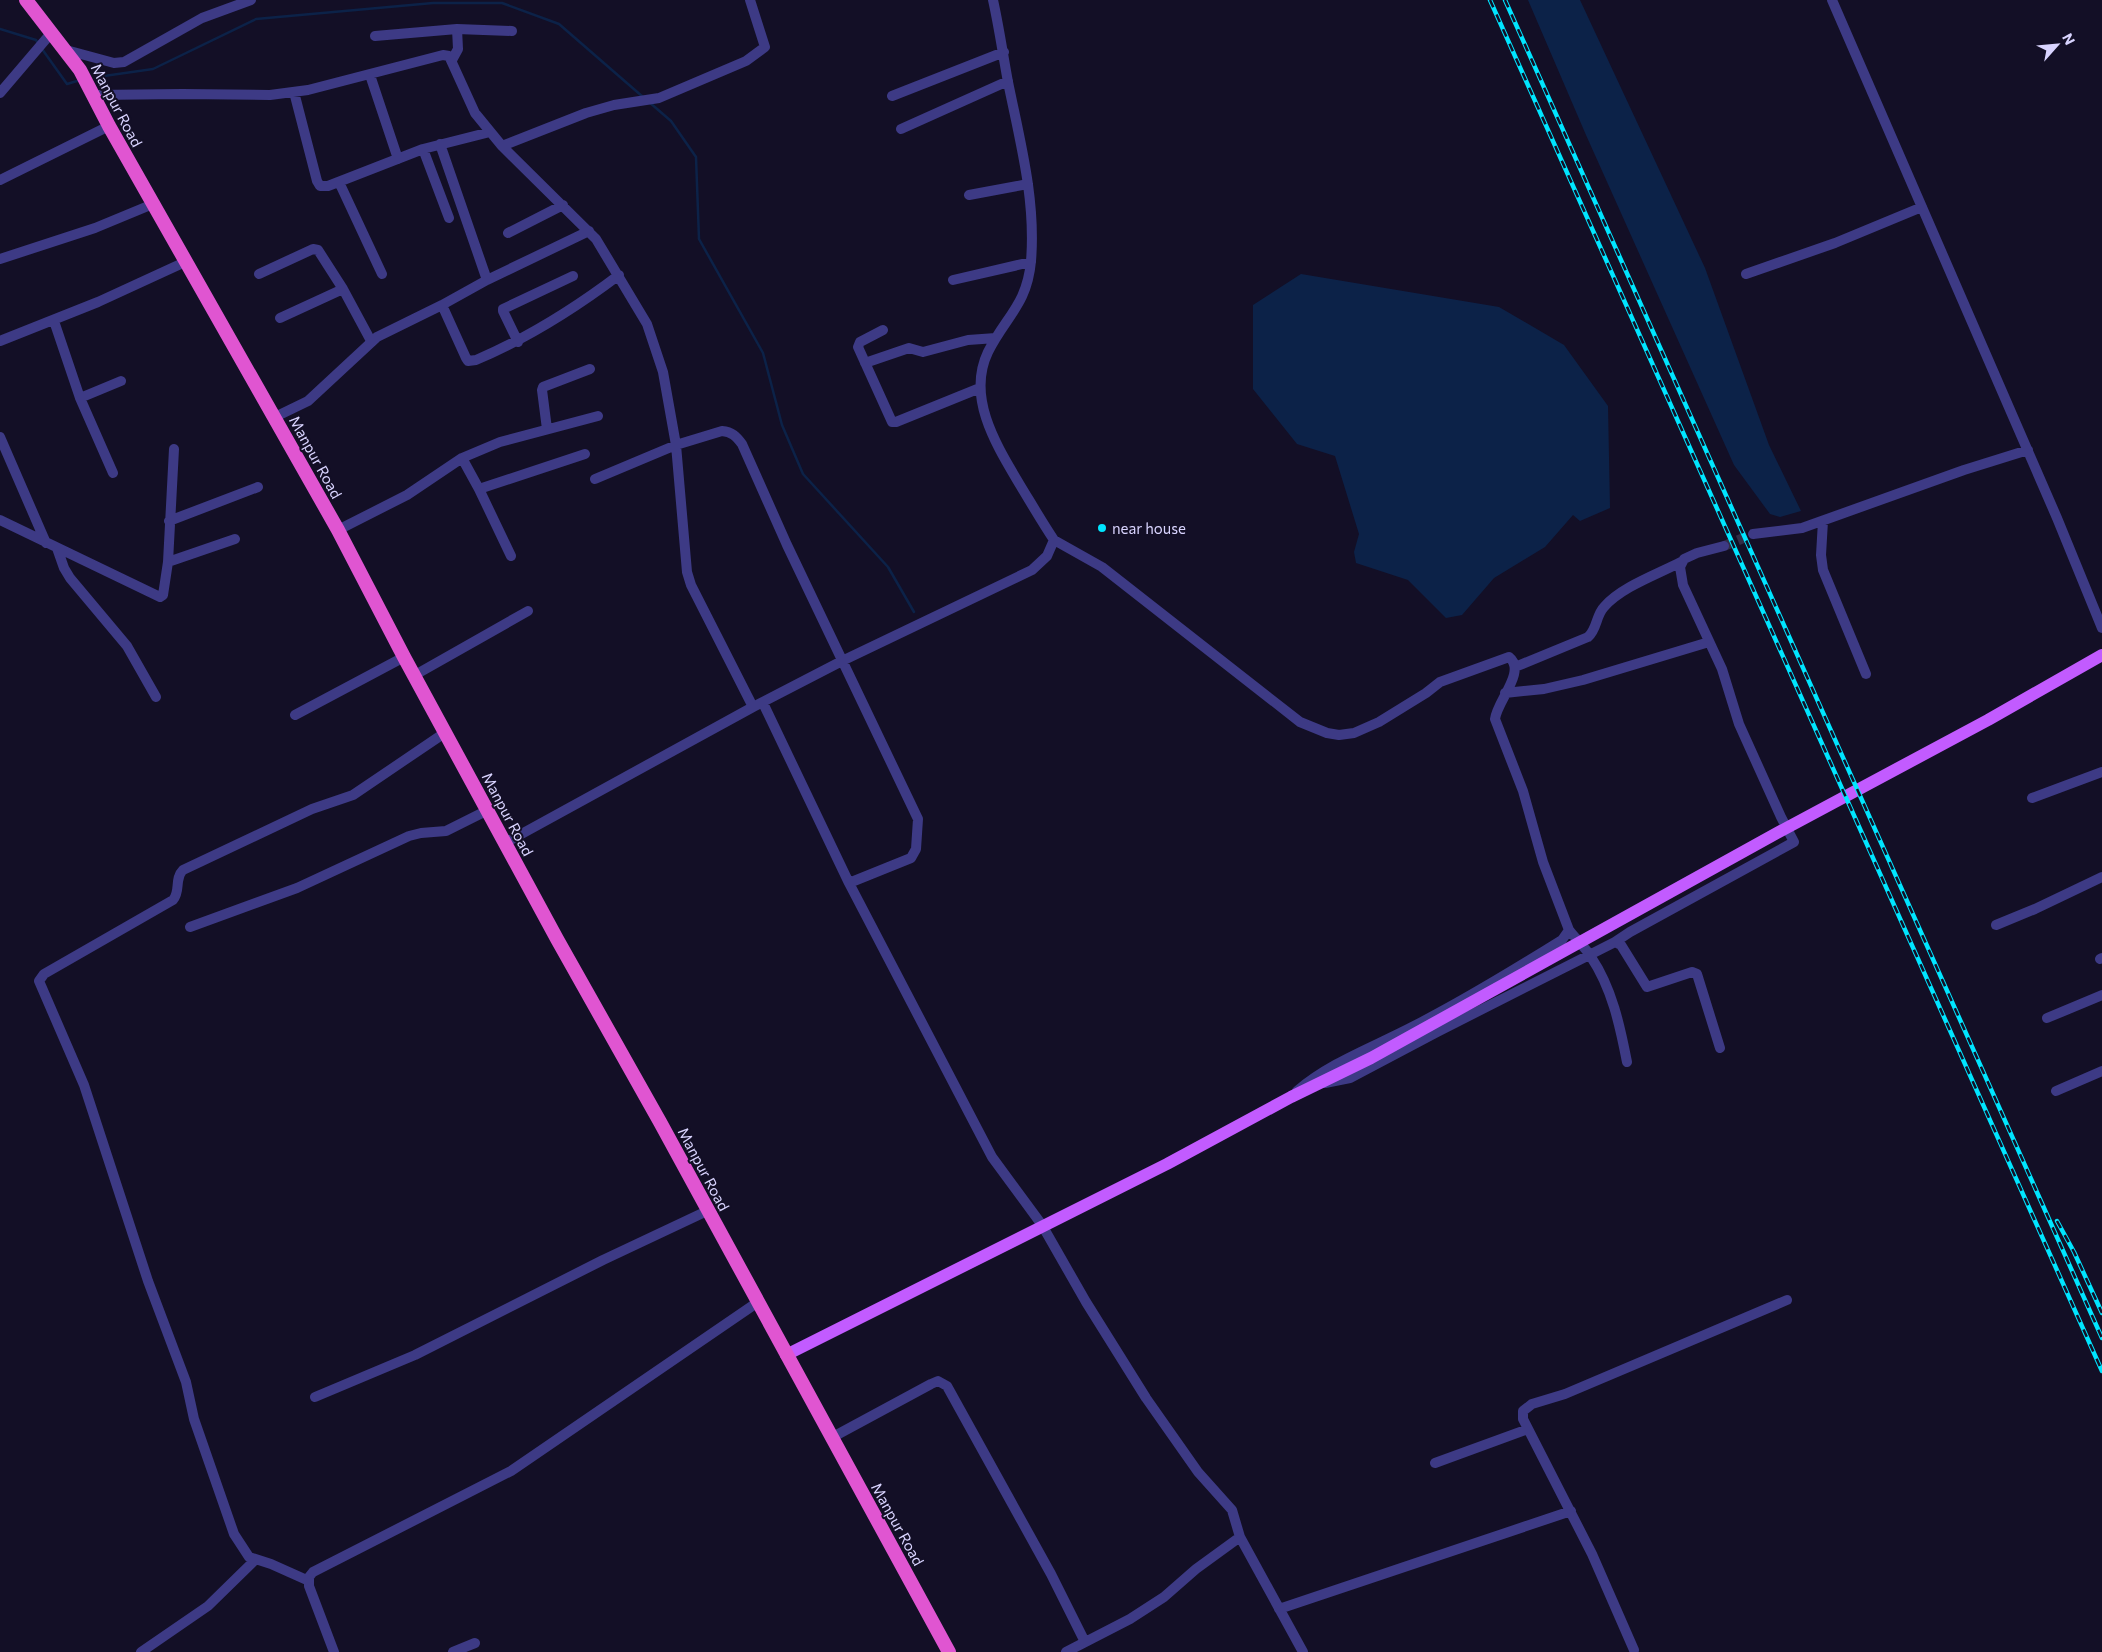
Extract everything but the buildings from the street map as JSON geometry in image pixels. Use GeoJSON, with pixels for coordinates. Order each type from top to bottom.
{"type":"FeatureCollection","features":[{"type":"Feature","properties":{"kind":"highway","name":"Manpur Road"},"geometry":{"type":"LineString","coordinates":[[26,0],[49,35],[66,50],[94,96],[153,204],[276,417],[557,939],[660,1122],[949,1652]]}},
{"type":"Feature","properties":{"kind":"main road"},"geometry":{"type":"LineString","coordinates":[[786,1355],[1167,1164],[1291,1096],[1371,1058],[1559,956],[1777,833],[1988,720],[2102,655]]}},
{"type":"Feature","properties":{"kind":"street"},"geometry":{"type":"LineString","coordinates":[[66,50],[114,64],[124,62],[202,18],[251,0]]}},
{"type":"Feature","properties":{"kind":"street"},"geometry":{"type":"LineString","coordinates":[[502,146],[586,113],[614,105],[659,98],[746,61],[765,47],[750,0]]}},
{"type":"Feature","properties":{"kind":"street"},"geometry":{"type":"LineString","coordinates":[[993,0],[1021,139],[1028,184],[1032,237],[1028,282],[1020,303],[996,338],[983,365],[980,388],[986,419],[993,438],[1054,540],[1102,567],[1300,722],[1327,733],[1339,735],[1354,733],[1379,722],[1426,693],[1440,682],[1509,657],[1515,666],[1514,674],[1495,714],[1496,725],[1524,791],[1543,862],[1569,930],[1590,955],[1600,972],[1613,1004],[1627,1062]]}},
{"type":"Feature","properties":{"kind":"street"},"geometry":{"type":"LineString","coordinates":[[1832,0],[2099,614],[2102,628]]}},
{"type":"Feature","properties":{"kind":"street"},"geometry":{"type":"LineString","coordinates":[[375,36],[457,28],[512,31]]}},
{"type":"Feature","properties":{"kind":"street"},"geometry":{"type":"LineString","coordinates":[[452,60],[458,49],[457,28]]}},
{"type":"Feature","properties":{"kind":"street"},"geometry":{"type":"LineString","coordinates":[[0,92],[49,35]]}},
{"type":"Feature","properties":{"kind":"street"},"geometry":{"type":"LineString","coordinates":[[892,96],[1004,52]]}},
{"type":"Feature","properties":{"kind":"street"},"geometry":{"type":"LineString","coordinates":[[94,96],[270,95],[308,90],[443,55],[449,56],[475,113],[490,132],[502,146],[589,230],[647,324],[663,372],[676,445],[687,572],[692,585],[758,705],[992,1157],[1042,1225],[1086,1302],[1146,1398],[1198,1472],[1232,1510],[1240,1537],[1304,1652]]}},
{"type":"Feature","properties":{"kind":"street"},"geometry":{"type":"LineString","coordinates":[[370,75],[398,159]]}},
{"type":"Feature","properties":{"kind":"street"},"geometry":{"type":"LineString","coordinates":[[901,129],[1008,81]]}},
{"type":"Feature","properties":{"kind":"street"},"geometry":{"type":"LineString","coordinates":[[294,92],[317,181],[320,186],[339,182],[424,149],[490,132]]}},
{"type":"Feature","properties":{"kind":"street"},"geometry":{"type":"LineString","coordinates":[[0,180],[109,126]]}},
{"type":"Feature","properties":{"kind":"street"},"geometry":{"type":"LineString","coordinates":[[440,144],[488,280]]}},
{"type":"Feature","properties":{"kind":"street"},"geometry":{"type":"LineString","coordinates":[[424,149],[449,218]]}},
{"type":"Feature","properties":{"kind":"street"},"geometry":{"type":"LineString","coordinates":[[339,182],[382,274]]}},
{"type":"Feature","properties":{"kind":"street"},"geometry":{"type":"LineString","coordinates":[[968,195],[1028,184]]}},
{"type":"Feature","properties":{"kind":"street"},"geometry":{"type":"LineString","coordinates":[[0,259],[95,228],[153,204]]}},
{"type":"Feature","properties":{"kind":"street"},"geometry":{"type":"LineString","coordinates":[[508,233],[563,205]]}},
{"type":"Feature","properties":{"kind":"street"},"geometry":{"type":"LineString","coordinates":[[1746,274],[1835,243],[1922,207]]}},
{"type":"Feature","properties":{"kind":"street"},"geometry":{"type":"LineString","coordinates":[[276,417],[308,401],[371,341],[589,230]]}},
{"type":"Feature","properties":{"kind":"street"},"geometry":{"type":"LineString","coordinates":[[259,274],[315,249],[322,253],[371,341]]}},
{"type":"Feature","properties":{"kind":"street"},"geometry":{"type":"LineString","coordinates":[[0,341],[54,321],[186,262]]}},
{"type":"Feature","properties":{"kind":"street"},"geometry":{"type":"LineString","coordinates":[[953,280],[1031,262]]}},
{"type":"Feature","properties":{"kind":"street"},"geometry":{"type":"LineString","coordinates":[[442,305],[468,361],[476,360],[518,342],[576,307],[618,275]]}},
{"type":"Feature","properties":{"kind":"street"},"geometry":{"type":"LineString","coordinates":[[518,342],[503,308],[573,276]]}},
{"type":"Feature","properties":{"kind":"street"},"geometry":{"type":"LineString","coordinates":[[280,318],[342,289]]}},
{"type":"Feature","properties":{"kind":"street"},"geometry":{"type":"LineString","coordinates":[[54,321],[80,398],[112,473]]}},
{"type":"Feature","properties":{"kind":"street"},"geometry":{"type":"LineString","coordinates":[[883,330],[858,344],[858,347],[889,419],[894,422],[980,388]]}},
{"type":"Feature","properties":{"kind":"street"},"geometry":{"type":"LineString","coordinates":[[865,363],[911,347],[923,352],[968,340],[996,338]]}},
{"type":"Feature","properties":{"kind":"street"},"geometry":{"type":"LineString","coordinates":[[546,429],[543,388],[590,369]]}},
{"type":"Feature","properties":{"kind":"street"},"geometry":{"type":"LineString","coordinates":[[80,398],[121,381]]}},
{"type":"Feature","properties":{"kind":"street"},"geometry":{"type":"LineString","coordinates":[[338,530],[407,495],[462,458],[500,442],[598,416]]}},
{"type":"Feature","properties":{"kind":"street"},"geometry":{"type":"LineString","coordinates":[[596,479],[676,445],[722,431],[736,436],[742,444],[787,545],[918,819],[916,850],[912,858],[849,882]]}},
{"type":"Feature","properties":{"kind":"street"},"geometry":{"type":"LineString","coordinates":[[0,437],[46,543]]}},
{"type":"Feature","properties":{"kind":"street"},"geometry":{"type":"LineString","coordinates":[[0,520],[158,598],[162,595],[168,562],[174,449]]}},
{"type":"Feature","properties":{"kind":"street"},"geometry":{"type":"LineString","coordinates":[[1753,534],[1802,528],[1964,470],[2028,450]]}},
{"type":"Feature","properties":{"kind":"street"},"geometry":{"type":"LineString","coordinates":[[479,489],[585,454]]}},
{"type":"Feature","properties":{"kind":"street"},"geometry":{"type":"LineString","coordinates":[[462,458],[511,556]]}},
{"type":"Feature","properties":{"kind":"street"},"geometry":{"type":"LineString","coordinates":[[169,521],[258,487]]}},
{"type":"Feature","properties":{"kind":"street"},"geometry":{"type":"LineString","coordinates":[[1823,521],[1821,555],[1823,570],[1866,674]]}},
{"type":"Feature","properties":{"kind":"street"},"geometry":{"type":"LineString","coordinates":[[168,562],[235,539]]}},
{"type":"Feature","properties":{"kind":"street"},"geometry":{"type":"LineString","coordinates":[[506,843],[842,661],[1032,570],[1047,556],[1054,540]]}},
{"type":"Feature","properties":{"kind":"street"},"geometry":{"type":"LineString","coordinates":[[1515,666],[1590,635],[1600,612],[1608,602],[1622,592],[1689,556],[1724,546]]}},
{"type":"Feature","properties":{"kind":"street"},"geometry":{"type":"LineString","coordinates":[[57,548],[64,568],[70,578],[127,646],[156,697]]}},
{"type":"Feature","properties":{"kind":"street"},"geometry":{"type":"LineString","coordinates":[[1319,1084],[1350,1078],[1615,942],[1794,842],[1739,724],[1722,669],[1683,585],[1681,562]]}},
{"type":"Feature","properties":{"kind":"street"},"geometry":{"type":"LineString","coordinates":[[415,675],[528,611]]}},
{"type":"Feature","properties":{"kind":"street"},"geometry":{"type":"LineString","coordinates":[[1506,693],[1544,689],[1583,680],[1709,642]]}},
{"type":"Feature","properties":{"kind":"street"},"geometry":{"type":"LineString","coordinates":[[295,715],[404,657]]}},
{"type":"Feature","properties":{"kind":"street"},"geometry":{"type":"LineString","coordinates":[[308,1581],[271,1564],[255,1560],[245,1553],[234,1534],[194,1418],[186,1382],[148,1280],[84,1085],[72,1053],[40,985],[40,978],[173,900],[177,895],[178,879],[182,870],[312,809],[353,795],[446,732]]}},
{"type":"Feature","properties":{"kind":"street"},"geometry":{"type":"LineString","coordinates":[[2032,798],[2102,772]]}},
{"type":"Feature","properties":{"kind":"street"},"geometry":{"type":"LineString","coordinates":[[190,927],[297,888],[410,836],[446,831],[488,810]]}},
{"type":"Feature","properties":{"kind":"street"},"geometry":{"type":"LineString","coordinates":[[1996,925],[2036,909],[2102,877]]}},
{"type":"Feature","properties":{"kind":"street"},"geometry":{"type":"LineString","coordinates":[[1291,1096],[1308,1082],[1337,1064],[1485,987],[1562,940],[1569,930]]}},
{"type":"Feature","properties":{"kind":"street"},"geometry":{"type":"LineString","coordinates":[[1615,942],[1621,945],[1647,987],[1692,972],[1697,974],[1720,1048]]}},
{"type":"Feature","properties":{"kind":"street"},"geometry":{"type":"LineString","coordinates":[[2047,1018],[2102,995]]}},
{"type":"Feature","properties":{"kind":"street"},"geometry":{"type":"LineString","coordinates":[[2056,1091],[2102,1071]]}},
{"type":"Feature","properties":{"kind":"street"},"geometry":{"type":"LineString","coordinates":[[315,1397],[415,1355],[603,1260],[707,1211]]}},
{"type":"Feature","properties":{"kind":"street"},"geometry":{"type":"LineString","coordinates":[[1634,1650],[1592,1554],[1528,1429],[1522,1413],[1528,1406],[1571,1391],[1787,1300]]}},
{"type":"Feature","properties":{"kind":"street"},"geometry":{"type":"LineString","coordinates":[[334,1652],[308,1581],[309,1577],[317,1569],[512,1471],[758,1302]]}},
{"type":"Feature","properties":{"kind":"street"},"geometry":{"type":"LineString","coordinates":[[831,1438],[938,1381],[947,1386],[1051,1574],[1085,1642]]}},
{"type":"Feature","properties":{"kind":"street"},"geometry":{"type":"LineString","coordinates":[[1435,1463],[1528,1429]]}},
{"type":"Feature","properties":{"kind":"street"},"geometry":{"type":"LineString","coordinates":[[1279,1609],[1571,1511]]}},
{"type":"Feature","properties":{"kind":"street"},"geometry":{"type":"LineString","coordinates":[[1066,1652],[1130,1619],[1164,1597],[1196,1568],[1240,1537]]}},
{"type":"Feature","properties":{"kind":"street"},"geometry":{"type":"LineString","coordinates":[[141,1652],[208,1606],[255,1560]]}},
{"type":"Feature","properties":{"kind":"street"},"geometry":{"type":"LineString","coordinates":[[453,1652],[475,1643]]}},
{"type":"Feature","properties":{"kind":"water"},"geometry":{"type":"Polygon","coordinates":[[[1528,0],[1580,0],[1705,268],[1769,445],[1801,511],[1780,517],[1770,514],[1734,465],[1586,135],[1528,0]]]}},
{"type":"Feature","properties":{"kind":"water"},"geometry":{"type":"Polygon","coordinates":[[[1301,274],[1499,307],[1564,345],[1608,406],[1610,508],[1580,521],[1573,515],[1545,547],[1494,578],[1462,615],[1446,618],[1408,580],[1356,563],[1354,552],[1359,534],[1335,456],[1297,444],[1253,389],[1253,305],[1301,274]]]}},
{"type":"Feature","properties":{"kind":"waterway"},"geometry":{"type":"LineString","coordinates":[[97,77],[153,69],[256,19],[433,3],[502,3],[559,24],[643,97]]}},
{"type":"Feature","properties":{"kind":"waterway"},"geometry":{"type":"LineString","coordinates":[[0,29],[36,40],[39,45]]}},
{"type":"Feature","properties":{"kind":"waterway"},"geometry":{"type":"LineString","coordinates":[[42,49],[67,84],[77,81]]}},
{"type":"Feature","properties":{"kind":"waterway"},"geometry":{"type":"LineString","coordinates":[[649,102],[671,121],[696,157],[699,239],[763,353],[782,425],[803,474],[888,567],[914,612]]}},
{"type":"Feature","properties":{"kind":"tunnel"},"geometry":{"type":"LineString","coordinates":[[1724,546],[1753,534]]}},
{"type":"Feature","properties":{"kind":"railway"},"geometry":{"type":"LineString","coordinates":[[1490,0],[2102,1371]]}},
{"type":"Feature","properties":{"kind":"railway"},"geometry":{"type":"LineString","coordinates":[[1505,0],[2102,1338]]}},
{"type":"Feature","properties":{"kind":"railway"},"geometry":{"type":"LineString","coordinates":[[2057,1221],[2074,1252],[2102,1313]]}},
{"type":"Feature","properties":{"kind":"place","name":"near house"},"geometry":{"type":"Point","coordinates":[1102,528]}}]}
